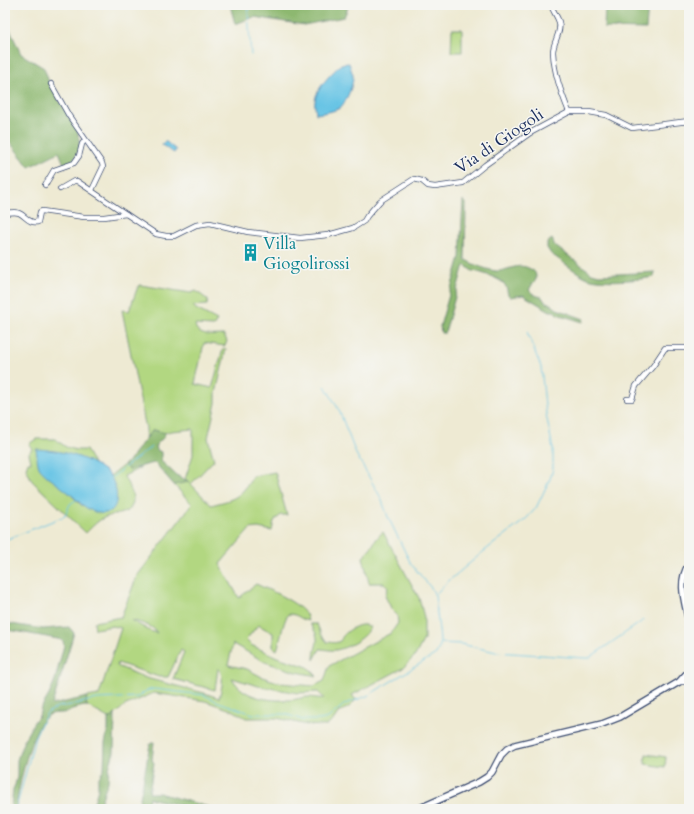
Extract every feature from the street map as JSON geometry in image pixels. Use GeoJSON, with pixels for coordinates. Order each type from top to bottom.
{"type":"FeatureCollection","features":[{"type":"Feature","properties":{"kind":"street","name":"Via di Giogoli"},"geometry":{"type":"LineString","coordinates":[[551,5],[559,22],[553,52],[557,78],[569,112]]}},
{"type":"Feature","properties":{"kind":"street"},"geometry":{"type":"LineString","coordinates":[[51,84],[69,116],[102,163],[103,168],[92,190]]}},
{"type":"Feature","properties":{"kind":"street","name":"Via di Giogoli"},"geometry":{"type":"LineString","coordinates":[[126,214],[156,234],[166,236],[174,236],[196,225],[210,223],[248,232],[300,238],[328,236],[353,228],[364,221],[380,201],[414,179],[422,181],[428,186],[435,187],[466,182],[486,165],[530,133],[569,112],[588,112],[606,115],[632,128],[689,121]]}},
{"type":"Feature","properties":{"kind":"street"},"geometry":{"type":"LineString","coordinates":[[45,185],[54,170],[74,163],[79,156],[82,144],[86,140]]}},
{"type":"Feature","properties":{"kind":"street"},"geometry":{"type":"LineString","coordinates":[[60,189],[74,181],[77,181],[126,214]]}},
{"type":"Feature","properties":{"kind":"street"},"geometry":{"type":"LineString","coordinates":[[5,214],[19,213],[34,223],[38,222],[40,212],[42,211],[84,217],[104,217],[126,214]]}},
{"type":"Feature","properties":{"kind":"street"},"geometry":{"type":"LineString","coordinates":[[628,399],[632,399],[634,397],[636,386],[654,366],[665,348],[689,348]]}},
{"type":"Feature","properties":{"kind":"street"},"geometry":{"type":"LineString","coordinates":[[689,564],[683,576],[682,586],[689,622]]}},
{"type":"Feature","properties":{"kind":"street"},"geometry":{"type":"LineString","coordinates":[[418,809],[487,778],[501,755],[507,749],[515,745],[602,724],[620,717],[679,682],[689,671]]}},
{"type":"Feature","properties":{"kind":"street"},"geometry":{"type":"LineString","coordinates":[[679,682],[689,682]]}},
{"type":"Feature","properties":{"kind":"green space"},"geometry":{"type":"Polygon","coordinates":[[[230,5],[349,5],[344,17],[304,25],[254,17],[235,24],[230,5]]]}},
{"type":"Feature","properties":{"kind":"green space"},"geometry":{"type":"Polygon","coordinates":[[[605,5],[648,5],[646,29],[604,28],[605,5]]]}},
{"type":"Feature","properties":{"kind":"green space"},"geometry":{"type":"Polygon","coordinates":[[[452,29],[462,29],[462,52],[451,52],[452,29]]]}},
{"type":"Feature","properties":{"kind":"green space"},"geometry":{"type":"Polygon","coordinates":[[[10,30],[21,54],[44,68],[49,82],[78,132],[80,147],[74,160],[64,164],[59,152],[29,167],[5,136],[5,34],[10,30]]]}},
{"type":"Feature","properties":{"kind":"green space"},"geometry":{"type":"Polygon","coordinates":[[[463,200],[466,203],[465,259],[476,265],[496,271],[520,266],[528,268],[536,275],[536,280],[529,290],[534,295],[542,297],[545,302],[557,309],[584,319],[583,322],[557,314],[554,311],[550,311],[523,295],[510,297],[506,286],[499,280],[479,272],[472,271],[465,265],[445,333],[441,333],[440,326],[460,257],[463,200]]]}},
{"type":"Feature","properties":{"kind":"green space"},"geometry":{"type":"Polygon","coordinates":[[[552,239],[555,246],[592,273],[599,275],[655,272],[654,277],[611,281],[594,280],[588,278],[551,254],[547,248],[547,243],[552,239]]]}},
{"type":"Feature","properties":{"kind":"green space"},"geometry":{"type":"Polygon","coordinates":[[[140,285],[191,293],[196,291],[208,300],[207,305],[193,306],[217,320],[214,326],[195,325],[197,329],[199,332],[206,335],[224,335],[227,341],[225,346],[204,343],[195,384],[212,388],[223,349],[226,349],[208,438],[214,460],[191,484],[211,505],[236,497],[240,494],[253,476],[275,472],[287,515],[281,515],[274,521],[272,531],[258,528],[250,529],[220,564],[239,598],[256,584],[289,600],[305,613],[308,621],[288,614],[277,650],[273,647],[273,633],[258,625],[246,640],[251,645],[277,657],[308,667],[317,676],[296,672],[265,662],[233,644],[228,665],[247,669],[262,677],[281,683],[314,686],[324,681],[329,666],[391,633],[398,623],[397,615],[392,610],[385,596],[388,587],[384,583],[369,583],[363,557],[383,532],[419,598],[424,617],[424,639],[415,656],[403,668],[352,695],[356,700],[349,707],[338,713],[332,722],[325,726],[307,725],[277,718],[246,718],[234,711],[205,701],[154,693],[124,706],[112,718],[108,718],[87,706],[87,697],[99,695],[121,628],[113,626],[95,629],[94,622],[121,617],[137,576],[192,504],[174,485],[188,481],[185,479],[193,455],[193,429],[165,433],[153,430],[146,437],[146,429],[122,310],[129,311],[137,289],[140,285]],[[131,620],[150,631],[157,633],[149,626],[131,620]],[[181,650],[168,677],[159,677],[118,663],[117,666],[146,678],[219,698],[222,686],[222,675],[218,668],[215,690],[173,679],[184,652],[181,650]],[[232,678],[237,685],[249,694],[265,699],[292,700],[303,697],[324,698],[318,692],[298,693],[258,686],[232,678]]]}},
{"type":"Feature","properties":{"kind":"green space"},"geometry":{"type":"Polygon","coordinates":[[[153,430],[165,433],[164,437],[156,445],[157,450],[161,452],[161,461],[176,475],[189,482],[174,485],[155,463],[129,470],[124,465],[130,460],[153,430]]]}},
{"type":"Feature","properties":{"kind":"green space"},"geometry":{"type":"Polygon","coordinates":[[[36,439],[55,439],[66,447],[76,450],[86,450],[95,465],[68,454],[36,449],[71,495],[82,506],[113,481],[110,476],[124,465],[129,469],[140,468],[124,476],[133,497],[130,508],[123,513],[103,518],[86,533],[32,481],[26,468],[28,462],[31,462],[29,453],[32,449],[29,444],[36,439]]]}},
{"type":"Feature","properties":{"kind":"green space"},"geometry":{"type":"Polygon","coordinates":[[[5,623],[43,629],[69,627],[74,633],[52,705],[87,697],[87,706],[79,707],[65,713],[51,714],[42,721],[26,758],[19,787],[16,809],[11,808],[13,789],[17,777],[17,760],[24,740],[35,720],[39,716],[41,708],[49,695],[55,680],[64,645],[63,641],[59,639],[5,630],[5,623]]]}},
{"type":"Feature","properties":{"kind":"green space"},"geometry":{"type":"Polygon","coordinates":[[[310,624],[317,624],[321,634],[327,642],[333,643],[340,641],[342,637],[352,628],[360,625],[367,625],[370,627],[361,639],[346,647],[334,650],[320,649],[314,660],[317,638],[310,624]]]}},
{"type":"Feature","properties":{"kind":"green space"},"geometry":{"type":"Polygon","coordinates":[[[115,714],[114,752],[109,768],[108,782],[99,809],[92,809],[98,789],[98,779],[104,769],[108,718],[112,718],[115,714]]]}},
{"type":"Feature","properties":{"kind":"green space"},"geometry":{"type":"Polygon","coordinates":[[[154,742],[152,760],[154,763],[149,793],[159,793],[216,809],[195,809],[149,798],[146,809],[138,809],[150,744],[154,742]]]}},
{"type":"Feature","properties":{"kind":"green space"},"geometry":{"type":"Polygon","coordinates":[[[646,754],[666,757],[665,767],[645,764],[646,754]]]}},
{"type":"Feature","properties":{"kind":"water"},"geometry":{"type":"Polygon","coordinates":[[[349,63],[353,79],[343,104],[338,109],[316,114],[315,101],[321,86],[341,64],[349,63]]]}},
{"type":"Feature","properties":{"kind":"water"},"geometry":{"type":"Polygon","coordinates":[[[165,141],[176,150],[174,153],[162,145],[165,141]]]}},
{"type":"Feature","properties":{"kind":"water"},"geometry":{"type":"Polygon","coordinates":[[[36,449],[63,452],[89,461],[105,471],[110,476],[116,490],[116,504],[112,510],[107,513],[99,513],[94,512],[82,505],[40,469],[36,449]]]}},
{"type":"Feature","properties":{"kind":"waterway"},"geometry":{"type":"LineString","coordinates":[[249,5],[248,13],[251,55]]}},
{"type":"Feature","properties":{"kind":"waterway"},"geometry":{"type":"LineString","coordinates":[[435,595],[445,584],[483,552],[526,519],[536,508],[550,479],[553,469],[553,449],[546,414],[541,367],[527,332]]}},
{"type":"Feature","properties":{"kind":"waterway"},"geometry":{"type":"LineString","coordinates":[[16,809],[36,734],[47,713],[57,707],[97,699],[138,697],[146,691],[154,689],[204,695],[216,701],[253,714],[285,714],[303,720],[320,720],[328,718],[345,704],[367,696],[436,654],[440,646],[440,639],[435,596],[432,589],[411,564],[388,517],[381,498],[356,454],[339,410],[325,386]]}},
{"type":"Feature","properties":{"kind":"waterway"},"geometry":{"type":"LineString","coordinates":[[111,478],[151,447]]}},
{"type":"Feature","properties":{"kind":"waterway"},"geometry":{"type":"LineString","coordinates":[[5,540],[65,516],[70,504],[76,500]]}},
{"type":"Feature","properties":{"kind":"waterway"},"geometry":{"type":"LineString","coordinates":[[440,643],[461,644],[496,652],[589,658],[644,620]]}},
{"type":"Feature","properties":{"kind":"place","name":"Villa Giogolirossi"},"geometry":{"type":"Point","coordinates":[250,253]}}]}
